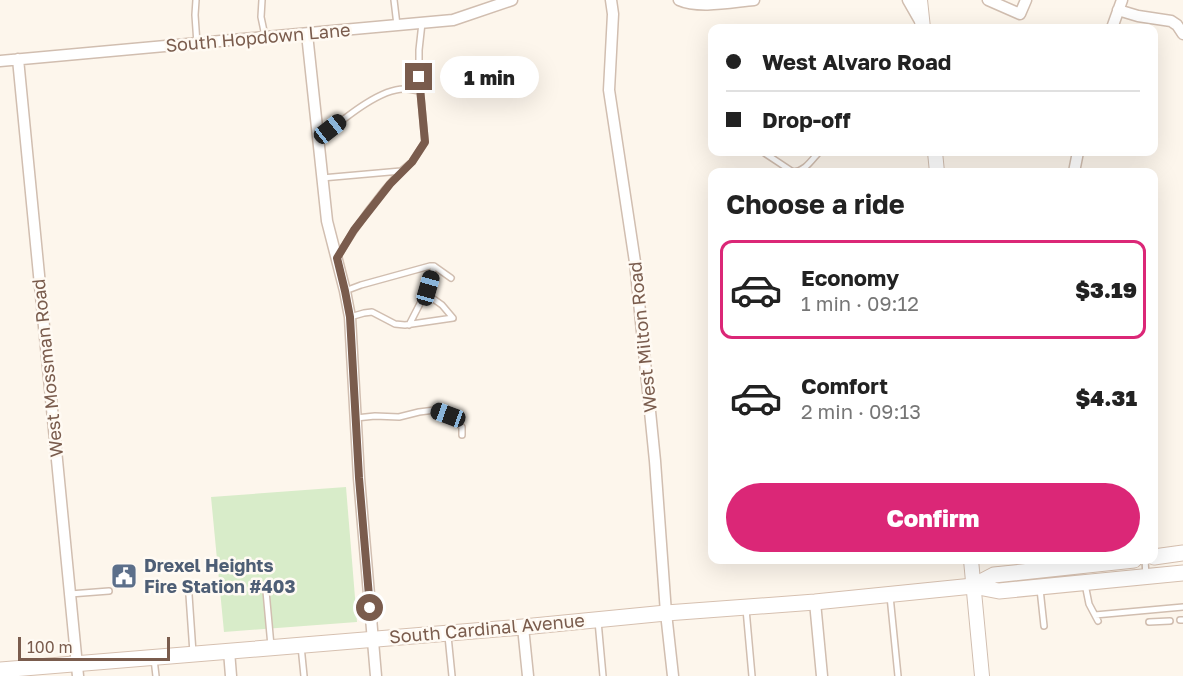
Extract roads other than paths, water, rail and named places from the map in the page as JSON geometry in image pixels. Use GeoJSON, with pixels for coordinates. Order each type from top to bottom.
{"type":"FeatureCollection","features":[{"type":"Feature","properties":{"kind":"main road"},"geometry":{"type":"LineString","coordinates":[[1158,556],[1183,553]]}},
{"type":"Feature","properties":{"kind":"main road","name":"South Cardinal Avenue"},"geometry":{"type":"LineString","coordinates":[[973,586],[994,575],[1069,564]]}},
{"type":"Feature","properties":{"kind":"main road","name":"South Cardinal Avenue"},"geometry":{"type":"LineString","coordinates":[[2,672],[78,670],[154,657],[815,602],[973,586],[999,591],[1183,573]]}},
{"type":"Feature","properties":{"kind":"street","name":"South Hopdown Lane"},"geometry":{"type":"LineString","coordinates":[[0,61],[453,20],[512,0]]}},
{"type":"Feature","properties":{"kind":"street","name":"West Milton Road"},"geometry":{"type":"LineString","coordinates":[[611,0],[613,14],[609,90],[635,262],[673,676]]}},
{"type":"Feature","properties":{"kind":"street"},"geometry":{"type":"LineString","coordinates":[[679,0],[710,4],[754,0]]}},
{"type":"Feature","properties":{"kind":"street"},"geometry":{"type":"LineString","coordinates":[[908,0],[921,24]]}},
{"type":"Feature","properties":{"kind":"street"},"geometry":{"type":"LineString","coordinates":[[920,0],[923,24]]}},
{"type":"Feature","properties":{"kind":"street"},"geometry":{"type":"LineString","coordinates":[[988,0],[1020,14],[1026,0]]}},
{"type":"Feature","properties":{"kind":"street"},"geometry":{"type":"LineString","coordinates":[[1113,24],[1120,5],[1138,16],[1171,21],[1183,34]]}},
{"type":"Feature","properties":{"kind":"street"},"geometry":{"type":"LineString","coordinates":[[308,34],[327,221],[350,317],[359,478],[376,676]]}},
{"type":"Feature","properties":{"kind":"street","name":"West Mossman Road"},"geometry":{"type":"LineString","coordinates":[[18,59],[78,670]]}},
{"type":"Feature","properties":{"kind":"street"},"geometry":{"type":"LineString","coordinates":[[971,564],[982,676]]}},
{"type":"Feature","properties":{"kind":"street"},"geometry":{"type":"LineString","coordinates":[[815,602],[822,676]]}},
{"type":"Feature","properties":{"kind":"street"},"geometry":{"type":"LineString","coordinates":[[523,627],[528,676]]}},
{"type":"Feature","properties":{"kind":"street"},"geometry":{"type":"LineString","coordinates":[[229,651],[231,676]]}},
{"type":"Feature","properties":{"kind":"lane"},"geometry":{"type":"LineString","coordinates":[[196,0],[197,44]]}},
{"type":"Feature","properties":{"kind":"lane"},"geometry":{"type":"LineString","coordinates":[[262,0],[261,16],[265,38]]}},
{"type":"Feature","properties":{"kind":"lane"},"geometry":{"type":"LineString","coordinates":[[394,0],[397,26]]}},
{"type":"Feature","properties":{"kind":"lane"},"geometry":{"type":"LineString","coordinates":[[337,258],[354,230],[401,171],[412,162],[425,142],[419,77],[422,23]]}},
{"type":"Feature","properties":{"kind":"lane"},"geometry":{"type":"LineString","coordinates":[[318,139],[380,95],[404,88],[420,91]]}},
{"type":"Feature","properties":{"kind":"lane"},"geometry":{"type":"LineString","coordinates":[[769,156],[787,168]]}},
{"type":"Feature","properties":{"kind":"lane"},"geometry":{"type":"LineString","coordinates":[[805,168],[816,156]]}},
{"type":"Feature","properties":{"kind":"lane"},"geometry":{"type":"LineString","coordinates":[[322,178],[401,171]]}},
{"type":"Feature","properties":{"kind":"lane"},"geometry":{"type":"LineString","coordinates":[[345,291],[370,282],[434,266],[451,278]]}},
{"type":"Feature","properties":{"kind":"lane"},"geometry":{"type":"LineString","coordinates":[[409,325],[425,293],[434,266]]}},
{"type":"Feature","properties":{"kind":"lane"},"geometry":{"type":"LineString","coordinates":[[350,317],[372,312],[395,324],[409,325],[453,318],[442,304],[425,293]]}},
{"type":"Feature","properties":{"kind":"lane"},"geometry":{"type":"LineString","coordinates":[[356,418],[399,417],[435,410],[456,421],[462,427],[462,435]]}},
{"type":"Feature","properties":{"kind":"lane"},"geometry":{"type":"LineString","coordinates":[[1145,564],[1146,576]]}},
{"type":"Feature","properties":{"kind":"lane"},"geometry":{"type":"LineString","coordinates":[[1085,583],[1089,604],[1096,618],[1183,607]]}},
{"type":"Feature","properties":{"kind":"lane"},"geometry":{"type":"LineString","coordinates":[[1040,586],[1044,626]]}},
{"type":"Feature","properties":{"kind":"lane"},"geometry":{"type":"LineString","coordinates":[[70,594],[109,591]]}},
{"type":"Feature","properties":{"kind":"lane"},"geometry":{"type":"LineString","coordinates":[[266,591],[271,648]]}},
{"type":"Feature","properties":{"kind":"lane"},"geometry":{"type":"LineString","coordinates":[[890,594],[898,676]]}},
{"type":"Feature","properties":{"kind":"lane"},"geometry":{"type":"LineString","coordinates":[[189,595],[193,654]]}},
{"type":"Feature","properties":{"kind":"lane"},"geometry":{"type":"LineString","coordinates":[[746,606],[752,676]]}},
{"type":"Feature","properties":{"kind":"lane"},"geometry":{"type":"LineString","coordinates":[[598,620],[603,676]]}},
{"type":"Feature","properties":{"kind":"lane"},"geometry":{"type":"LineString","coordinates":[[1149,622],[1170,621]]}},
{"type":"Feature","properties":{"kind":"lane"},"geometry":{"type":"LineString","coordinates":[[448,633],[452,676]]}},
{"type":"Feature","properties":{"kind":"lane"},"geometry":{"type":"LineString","coordinates":[[301,645],[303,676]]}},
{"type":"Feature","properties":{"kind":"lane"},"geometry":{"type":"LineString","coordinates":[[154,657],[156,676]]}},
{"type":"Feature","properties":{"kind":"place","name":"Drexel Heights Fire Station #403"},"geometry":{"type":"Point","coordinates":[124,576]}}]}
